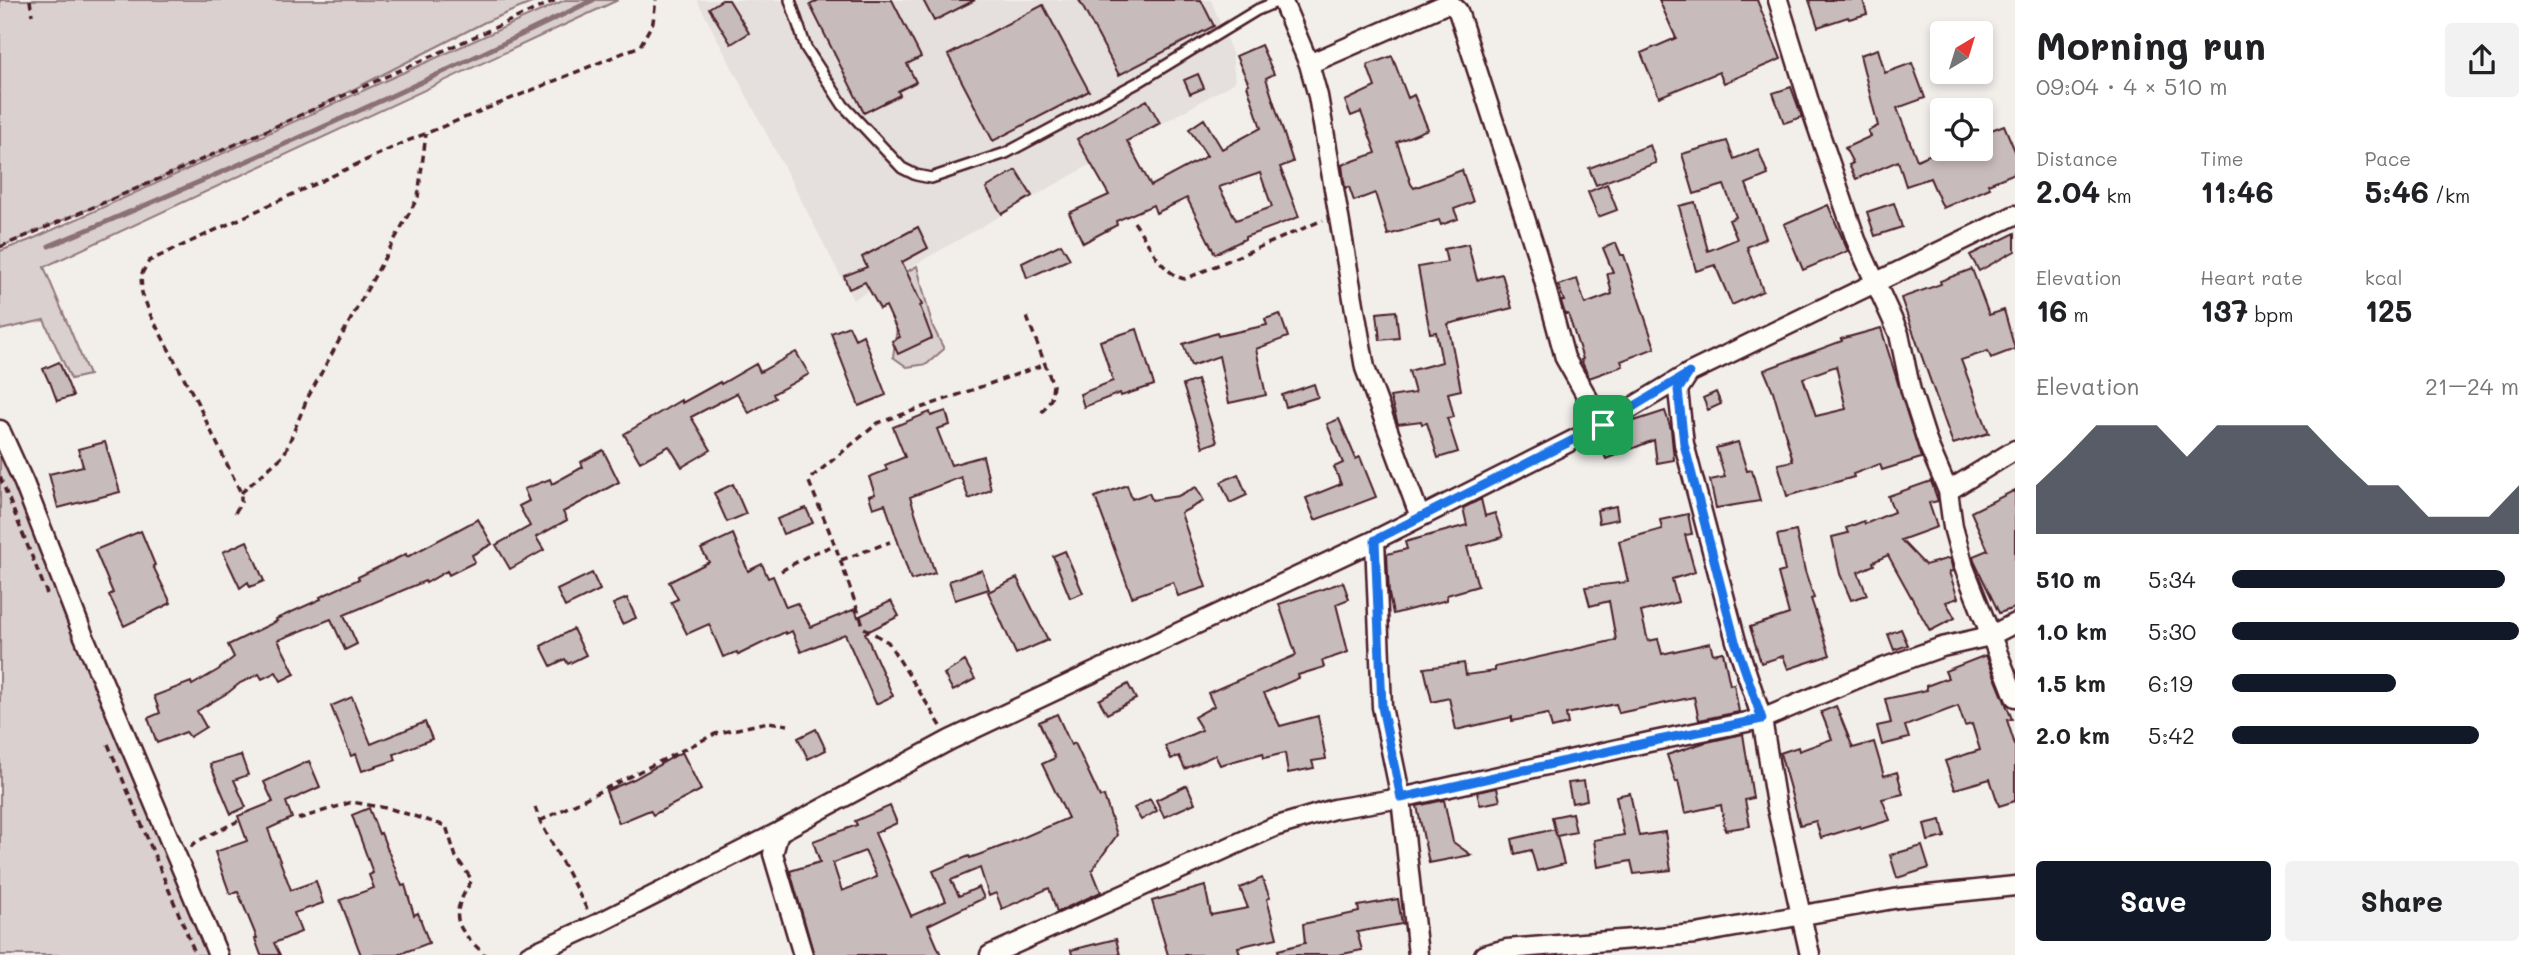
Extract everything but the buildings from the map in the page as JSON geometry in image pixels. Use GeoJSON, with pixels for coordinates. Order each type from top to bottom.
{"type":"FeatureCollection","features":[{"type":"Feature","properties":{"kind":"street"},"geometry":{"type":"LineString","coordinates":[[1282,0],[1309,64],[1325,130],[1365,368],[1420,517]]}},
{"type":"Feature","properties":{"kind":"street"},"geometry":{"type":"LineString","coordinates":[[1778,0],[1856,240],[1899,334],[1911,391],[1928,444],[1948,491],[1953,527],[1964,567],[2015,697]]}},
{"type":"Feature","properties":{"kind":"street"},"geometry":{"type":"LineString","coordinates":[[1309,64],[1446,4],[1458,11],[1537,254],[1564,358],[1603,425]]}},
{"type":"Feature","properties":{"kind":"street"},"geometry":{"type":"LineString","coordinates":[[529,955],[595,925],[779,832],[950,740],[1375,540],[1603,425],[1689,373],[2015,215]]}},
{"type":"Feature","properties":{"kind":"street"},"geometry":{"type":"LineString","coordinates":[[1689,373],[1678,390],[1684,444],[1735,641],[1762,719],[1776,804],[1810,955]]}},
{"type":"Feature","properties":{"kind":"street"},"geometry":{"type":"LineString","coordinates":[[0,430],[218,955]]}},
{"type":"Feature","properties":{"kind":"street"},"geometry":{"type":"LineString","coordinates":[[1948,491],[2015,450]]}},
{"type":"Feature","properties":{"kind":"street"},"geometry":{"type":"LineString","coordinates":[[1375,540],[1382,707],[1401,798],[1418,955]]}},
{"type":"Feature","properties":{"kind":"street"},"geometry":{"type":"LineString","coordinates":[[990,955],[1274,827],[1334,809],[1401,798],[1762,719],[1880,669],[1942,647],[1990,636],[2015,624]]}},
{"type":"Feature","properties":{"kind":"street"},"geometry":{"type":"LineString","coordinates":[[779,832],[773,855],[803,955]]}},
{"type":"Feature","properties":{"kind":"street"},"geometry":{"type":"LineString","coordinates":[[1485,955],[1507,949],[1696,933],[1802,917],[1899,898],[2015,886]]}},
{"type":"Feature","properties":{"kind":"lane"},"geometry":{"type":"LineString","coordinates":[[790,0],[806,48],[843,105],[902,168],[931,178],[1006,153],[1137,83],[1257,9],[1282,0]]}},
{"type":"Feature","properties":{"kind":"path"},"geometry":{"type":"LineString","coordinates":[[30,0],[32,15]]}},
{"type":"Feature","properties":{"kind":"path"},"geometry":{"type":"LineString","coordinates":[[0,247],[152,182],[556,0]]}},
{"type":"Feature","properties":{"kind":"path"},"geometry":{"type":"LineString","coordinates":[[235,513],[242,502],[241,493],[151,316],[142,293],[141,275],[149,261],[426,133],[640,46],[653,22],[656,0]]}},
{"type":"Feature","properties":{"kind":"path"},"geometry":{"type":"LineString","coordinates":[[241,493],[284,455],[307,398],[418,197],[426,133]]}},
{"type":"Feature","properties":{"kind":"path"},"geometry":{"type":"LineString","coordinates":[[1135,222],[1168,270],[1185,279],[1337,214]]}},
{"type":"Feature","properties":{"kind":"path"},"geometry":{"type":"LineString","coordinates":[[1027,317],[1053,385],[1051,399],[1040,415]]}},
{"type":"Feature","properties":{"kind":"path"},"geometry":{"type":"LineString","coordinates":[[950,740],[888,642],[864,628],[841,560],[808,482],[878,423],[1046,363]]}},
{"type":"Feature","properties":{"kind":"path"},"geometry":{"type":"LineString","coordinates":[[841,560],[890,542]]}},
{"type":"Feature","properties":{"kind":"path"},"geometry":{"type":"LineString","coordinates":[[781,571],[811,554],[835,545]]}},
{"type":"Feature","properties":{"kind":"path"},"geometry":{"type":"LineString","coordinates":[[540,821],[715,734],[768,722],[788,725]]}},
{"type":"Feature","properties":{"kind":"path"},"geometry":{"type":"LineString","coordinates":[[298,819],[352,802],[391,809],[446,826],[456,857],[472,880],[461,898],[457,916],[461,931],[485,955]]}},
{"type":"Feature","properties":{"kind":"path"},"geometry":{"type":"LineString","coordinates":[[535,807],[595,925]]}},
{"type":"Feature","properties":{"kind":"path"},"geometry":{"type":"LineString","coordinates":[[179,859],[195,842],[238,821]]}},
{"type":"Feature","properties":{"kind":"shaded area"},"geometry":{"type":"Polygon","coordinates":[[[0,0],[539,0],[485,22],[323,105],[0,247],[0,0]]]}},
{"type":"Feature","properties":{"kind":"shaded area"},"geometry":{"type":"Polygon","coordinates":[[[565,0],[618,0],[44,267],[89,375],[71,379],[44,320],[0,330],[0,251],[30,240],[565,0]]]}},
{"type":"Feature","properties":{"kind":"shaded area"},"geometry":{"type":"Polygon","coordinates":[[[697,0],[1211,0],[1232,53],[1235,82],[853,300],[697,0]]]}},
{"type":"Feature","properties":{"kind":"shaded area"},"geometry":{"type":"Polygon","coordinates":[[[917,266],[932,325],[944,349],[927,364],[907,367],[893,357],[897,328],[879,287],[917,266]]]}},
{"type":"Feature","properties":{"kind":"shaded area"},"geometry":{"type":"Polygon","coordinates":[[[0,430],[218,955],[0,955],[0,430]]]}},
{"type":"Feature","properties":{"kind":"waterway"},"geometry":{"type":"LineString","coordinates":[[49,246],[323,127],[593,0]]}},
{"type":"Feature","properties":{"kind":"route"},"geometry":{"type":"LineString","coordinates":[[1689,373],[1678,390],[1684,444],[1735,641],[1762,719],[1401,798],[1382,707],[1375,540],[1603,425],[1689,373]]}}]}
